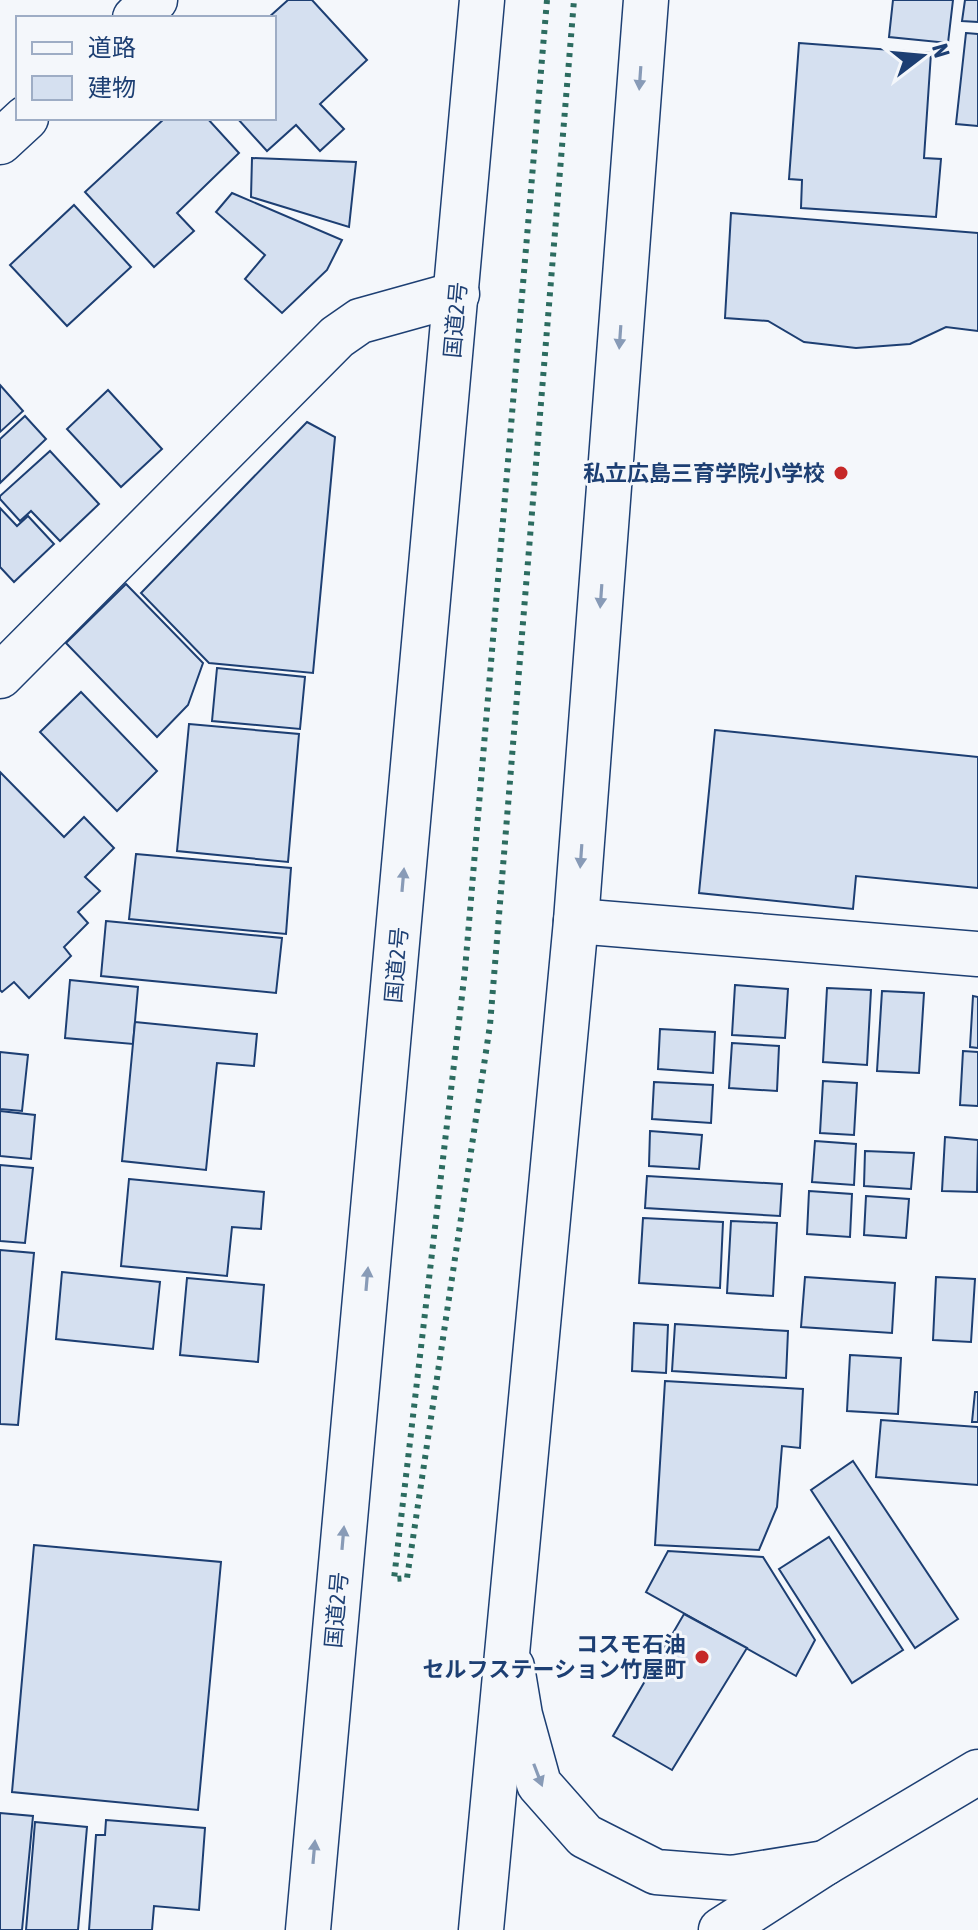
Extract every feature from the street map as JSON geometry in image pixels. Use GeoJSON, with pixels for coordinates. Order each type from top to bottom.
{"type":"FeatureCollection","features":[{"type":"Feature","properties":{"kind":"main road"},"geometry":{"type":"LineString","coordinates":[[137,16],[155,0]]}},
{"type":"Feature","properties":{"kind":"main road","name":"国道2号"},"geometry":{"type":"LineString","coordinates":[[308,1930],[482,0]]}},
{"type":"Feature","properties":{"kind":"main road"},"geometry":{"type":"LineString","coordinates":[[481,1930],[576,921],[646,0]]}},
{"type":"Feature","properties":{"kind":"main road"},"geometry":{"type":"LineString","coordinates":[[0,142],[24,120]]}},
{"type":"Feature","properties":{"kind":"main road"},"geometry":{"type":"LineString","coordinates":[[0,676],[337,337],[360,321],[457,294]]}},
{"type":"Feature","properties":{"kind":"main road"},"geometry":{"type":"LineString","coordinates":[[576,921],[978,954]]}},
{"type":"Feature","properties":{"kind":"main road"},"geometry":{"type":"LineString","coordinates":[[509,1644],[520,1715],[539,1784],[585,1836],[656,1872],[732,1878],[825,1863]]}},
{"type":"Feature","properties":{"kind":"main road"},"geometry":{"type":"LineString","coordinates":[[721,1930],[825,1863],[978,1772]]}},
{"type":"Feature","properties":{"kind":"building"},"geometry":{"type":"Polygon","coordinates":[[[288,0],[312,0],[367,60],[320,104],[344,129],[320,151],[296,125],[267,151],[239,120],[276,120],[276,16],[270,16],[288,0]]]}},
{"type":"Feature","properties":{"kind":"building"},"geometry":{"type":"Polygon","coordinates":[[[893,0],[953,0],[948,43],[889,37],[893,0]]]}},
{"type":"Feature","properties":{"kind":"building"},"geometry":{"type":"Polygon","coordinates":[[[965,0],[978,0],[978,22],[962,21],[965,0]]]}},
{"type":"Feature","properties":{"kind":"building"},"geometry":{"type":"Polygon","coordinates":[[[966,33],[978,34],[978,126],[956,124],[966,33]]]}},
{"type":"Feature","properties":{"kind":"building"},"geometry":{"type":"Polygon","coordinates":[[[799,43],[931,53],[924,158],[941,159],[936,217],[801,208],[802,180],[789,179],[799,43]]]}},
{"type":"Feature","properties":{"kind":"building"},"geometry":{"type":"Polygon","coordinates":[[[163,120],[209,120],[239,153],[177,213],[194,231],[154,267],[85,192],[163,120]]]}},
{"type":"Feature","properties":{"kind":"building"},"geometry":{"type":"Polygon","coordinates":[[[252,158],[356,162],[349,227],[251,197],[252,158]]]}},
{"type":"Feature","properties":{"kind":"building"},"geometry":{"type":"Polygon","coordinates":[[[232,193],[342,240],[327,270],[282,313],[245,279],[265,255],[216,212],[232,193]]]}},
{"type":"Feature","properties":{"kind":"building"},"geometry":{"type":"Polygon","coordinates":[[[74,205],[131,267],[67,326],[10,265],[74,205]]]}},
{"type":"Feature","properties":{"kind":"building"},"geometry":{"type":"Polygon","coordinates":[[[731,213],[978,233],[978,331],[946,327],[910,344],[856,348],[804,342],[768,321],[725,318],[731,213]]]}},
{"type":"Feature","properties":{"kind":"building"},"geometry":{"type":"Polygon","coordinates":[[[0,385],[23,411],[0,432],[0,385]]]}},
{"type":"Feature","properties":{"kind":"building"},"geometry":{"type":"Polygon","coordinates":[[[108,390],[162,449],[121,487],[67,429],[108,390]]]}},
{"type":"Feature","properties":{"kind":"building"},"geometry":{"type":"Polygon","coordinates":[[[25,416],[46,439],[0,483],[0,439],[25,416]]]}},
{"type":"Feature","properties":{"kind":"building"},"geometry":{"type":"Polygon","coordinates":[[[307,422],[335,437],[313,673],[209,663],[141,593],[307,422]]]}},
{"type":"Feature","properties":{"kind":"building"},"geometry":{"type":"Polygon","coordinates":[[[50,451],[99,504],[60,541],[31,511],[20,521],[0,499],[50,451]]]}},
{"type":"Feature","properties":{"kind":"building"},"geometry":{"type":"Polygon","coordinates":[[[0,508],[17,526],[28,516],[54,544],[14,582],[0,567],[0,508]]]}},
{"type":"Feature","properties":{"kind":"building"},"geometry":{"type":"Polygon","coordinates":[[[126,584],[203,663],[188,705],[157,737],[66,643],[126,584]]]}},
{"type":"Feature","properties":{"kind":"building"},"geometry":{"type":"Polygon","coordinates":[[[217,668],[305,677],[300,729],[212,721],[217,668]]]}},
{"type":"Feature","properties":{"kind":"building"},"geometry":{"type":"Polygon","coordinates":[[[81,692],[157,771],[117,811],[40,732],[81,692]]]}},
{"type":"Feature","properties":{"kind":"building"},"geometry":{"type":"Polygon","coordinates":[[[189,724],[299,734],[288,862],[177,851],[189,724]]]}},
{"type":"Feature","properties":{"kind":"building"},"geometry":{"type":"Polygon","coordinates":[[[715,730],[978,757],[978,888],[856,876],[853,909],[699,893],[715,730]]]}},
{"type":"Feature","properties":{"kind":"building"},"geometry":{"type":"Polygon","coordinates":[[[0,772],[64,837],[84,817],[114,848],[85,877],[100,891],[78,912],[88,923],[64,947],[71,956],[29,998],[14,982],[2,992],[0,990],[0,772]]]}},
{"type":"Feature","properties":{"kind":"building"},"geometry":{"type":"Polygon","coordinates":[[[136,854],[291,868],[286,934],[129,919],[136,854]]]}},
{"type":"Feature","properties":{"kind":"building"},"geometry":{"type":"Polygon","coordinates":[[[106,921],[282,938],[276,993],[101,976],[106,921]]]}},
{"type":"Feature","properties":{"kind":"building"},"geometry":{"type":"Polygon","coordinates":[[[70,980],[138,987],[133,1044],[65,1038],[70,980]]]}},
{"type":"Feature","properties":{"kind":"building"},"geometry":{"type":"Polygon","coordinates":[[[735,985],[788,989],[785,1038],[732,1035],[735,985]]]}},
{"type":"Feature","properties":{"kind":"building"},"geometry":{"type":"Polygon","coordinates":[[[827,988],[871,990],[867,1065],[823,1062],[827,988]]]}},
{"type":"Feature","properties":{"kind":"building"},"geometry":{"type":"Polygon","coordinates":[[[882,991],[924,993],[919,1073],[877,1071],[882,991]]]}},
{"type":"Feature","properties":{"kind":"building"},"geometry":{"type":"Polygon","coordinates":[[[973,996],[978,997],[978,1048],[970,1047],[973,996]]]}},
{"type":"Feature","properties":{"kind":"building"},"geometry":{"type":"Polygon","coordinates":[[[135,1022],[257,1034],[254,1066],[217,1063],[206,1170],[122,1161],[135,1022]]]}},
{"type":"Feature","properties":{"kind":"building"},"geometry":{"type":"Polygon","coordinates":[[[660,1029],[715,1032],[713,1073],[658,1069],[660,1029]]]}},
{"type":"Feature","properties":{"kind":"building"},"geometry":{"type":"Polygon","coordinates":[[[732,1043],[779,1046],[777,1091],[729,1088],[732,1043]]]}},
{"type":"Feature","properties":{"kind":"building"},"geometry":{"type":"Polygon","coordinates":[[[963,1051],[978,1052],[978,1106],[960,1105],[963,1051]]]}},
{"type":"Feature","properties":{"kind":"building"},"geometry":{"type":"Polygon","coordinates":[[[0,1052],[28,1055],[22,1111],[0,1109],[0,1052]]]}},
{"type":"Feature","properties":{"kind":"building"},"geometry":{"type":"Polygon","coordinates":[[[823,1081],[857,1083],[854,1135],[820,1133],[823,1081]]]}},
{"type":"Feature","properties":{"kind":"building"},"geometry":{"type":"Polygon","coordinates":[[[654,1082],[713,1085],[711,1123],[652,1119],[654,1082]]]}},
{"type":"Feature","properties":{"kind":"building"},"geometry":{"type":"Polygon","coordinates":[[[0,1111],[35,1115],[31,1159],[0,1156],[0,1111]]]}},
{"type":"Feature","properties":{"kind":"building"},"geometry":{"type":"Polygon","coordinates":[[[650,1131],[702,1135],[699,1169],[649,1166],[650,1131]]]}},
{"type":"Feature","properties":{"kind":"building"},"geometry":{"type":"Polygon","coordinates":[[[945,1137],[978,1140],[977,1192],[942,1191],[945,1137]]]}},
{"type":"Feature","properties":{"kind":"building"},"geometry":{"type":"Polygon","coordinates":[[[815,1141],[856,1144],[854,1185],[812,1182],[815,1141]]]}},
{"type":"Feature","properties":{"kind":"building"},"geometry":{"type":"Polygon","coordinates":[[[865,1151],[914,1153],[911,1189],[864,1186],[865,1151]]]}},
{"type":"Feature","properties":{"kind":"building"},"geometry":{"type":"Polygon","coordinates":[[[0,1165],[33,1168],[25,1243],[0,1241],[0,1165]]]}},
{"type":"Feature","properties":{"kind":"building"},"geometry":{"type":"Polygon","coordinates":[[[647,1176],[782,1184],[780,1216],[645,1208],[647,1176]]]}},
{"type":"Feature","properties":{"kind":"building"},"geometry":{"type":"Polygon","coordinates":[[[129,1179],[264,1192],[261,1229],[232,1227],[227,1276],[121,1266],[129,1179]]]}},
{"type":"Feature","properties":{"kind":"building"},"geometry":{"type":"Polygon","coordinates":[[[809,1191],[852,1194],[850,1237],[807,1234],[809,1191]]]}},
{"type":"Feature","properties":{"kind":"building"},"geometry":{"type":"Polygon","coordinates":[[[866,1196],[909,1199],[906,1238],[864,1235],[866,1196]]]}},
{"type":"Feature","properties":{"kind":"building"},"geometry":{"type":"Polygon","coordinates":[[[643,1218],[723,1222],[720,1288],[639,1283],[643,1218]]]}},
{"type":"Feature","properties":{"kind":"building"},"geometry":{"type":"Polygon","coordinates":[[[731,1221],[777,1223],[773,1296],[727,1293],[731,1221]]]}},
{"type":"Feature","properties":{"kind":"building"},"geometry":{"type":"Polygon","coordinates":[[[0,1250],[34,1253],[18,1425],[0,1424],[0,1250]]]}},
{"type":"Feature","properties":{"kind":"building"},"geometry":{"type":"Polygon","coordinates":[[[62,1272],[160,1282],[153,1349],[56,1339],[62,1272]]]}},
{"type":"Feature","properties":{"kind":"building"},"geometry":{"type":"Polygon","coordinates":[[[805,1277],[895,1283],[892,1333],[801,1327],[805,1277]]]}},
{"type":"Feature","properties":{"kind":"building"},"geometry":{"type":"Polygon","coordinates":[[[936,1277],[975,1279],[971,1342],[933,1340],[936,1277]]]}},
{"type":"Feature","properties":{"kind":"building"},"geometry":{"type":"Polygon","coordinates":[[[187,1278],[264,1285],[258,1362],[180,1355],[187,1278]]]}},
{"type":"Feature","properties":{"kind":"building"},"geometry":{"type":"Polygon","coordinates":[[[634,1323],[668,1325],[666,1373],[632,1371],[634,1323]]]}},
{"type":"Feature","properties":{"kind":"building"},"geometry":{"type":"Polygon","coordinates":[[[675,1324],[788,1331],[786,1378],[672,1371],[675,1324]]]}},
{"type":"Feature","properties":{"kind":"building"},"geometry":{"type":"Polygon","coordinates":[[[850,1355],[901,1358],[898,1414],[847,1411],[850,1355]]]}},
{"type":"Feature","properties":{"kind":"building"},"geometry":{"type":"Polygon","coordinates":[[[665,1381],[803,1389],[800,1448],[782,1446],[777,1507],[759,1550],[655,1545],[665,1381]]]}},
{"type":"Feature","properties":{"kind":"building"},"geometry":{"type":"Polygon","coordinates":[[[975,1392],[978,1392],[978,1422],[972,1422],[975,1392]]]}},
{"type":"Feature","properties":{"kind":"building"},"geometry":{"type":"Polygon","coordinates":[[[881,1420],[978,1427],[978,1485],[876,1477],[881,1420]]]}},
{"type":"Feature","properties":{"kind":"building"},"geometry":{"type":"Polygon","coordinates":[[[853,1461],[958,1619],[915,1648],[811,1490],[853,1461]]]}},
{"type":"Feature","properties":{"kind":"building"},"geometry":{"type":"Polygon","coordinates":[[[829,1537],[903,1650],[852,1683],[779,1569],[829,1537]]]}},
{"type":"Feature","properties":{"kind":"building"},"geometry":{"type":"Polygon","coordinates":[[[34,1545],[221,1562],[198,1810],[12,1792],[34,1545]]]}},
{"type":"Feature","properties":{"kind":"building"},"geometry":{"type":"Polygon","coordinates":[[[668,1551],[763,1557],[815,1640],[796,1676],[646,1592],[668,1551]]]}},
{"type":"Feature","properties":{"kind":"building"},"geometry":{"type":"Polygon","coordinates":[[[684,1614],[747,1648],[672,1770],[613,1736],[684,1614]]]}},
{"type":"Feature","properties":{"kind":"building"},"geometry":{"type":"Polygon","coordinates":[[[0,1813],[33,1816],[22,1930],[0,1930],[0,1813]]]}},
{"type":"Feature","properties":{"kind":"building"},"geometry":{"type":"Polygon","coordinates":[[[106,1820],[205,1828],[199,1910],[154,1906],[152,1930],[89,1930],[96,1835],[105,1835],[106,1820]]]}},
{"type":"Feature","properties":{"kind":"building"},"geometry":{"type":"Polygon","coordinates":[[[35,1822],[87,1827],[78,1930],[26,1930],[35,1822]]]}},
{"type":"Feature","properties":{"kind":"hedge"},"geometry":{"type":"LineString","coordinates":[[547,0],[465,970],[394,1579],[407,1578],[490,1025],[574,0]]}},
{"type":"Feature","properties":{"kind":"place","name":"私立広島三育学院小学校"},"geometry":{"type":"Point","coordinates":[841,473]}},
{"type":"Feature","properties":{"kind":"place","name":"コスモ石油 セルフステーション竹屋町"},"geometry":{"type":"Point","coordinates":[702,1657]}}]}
